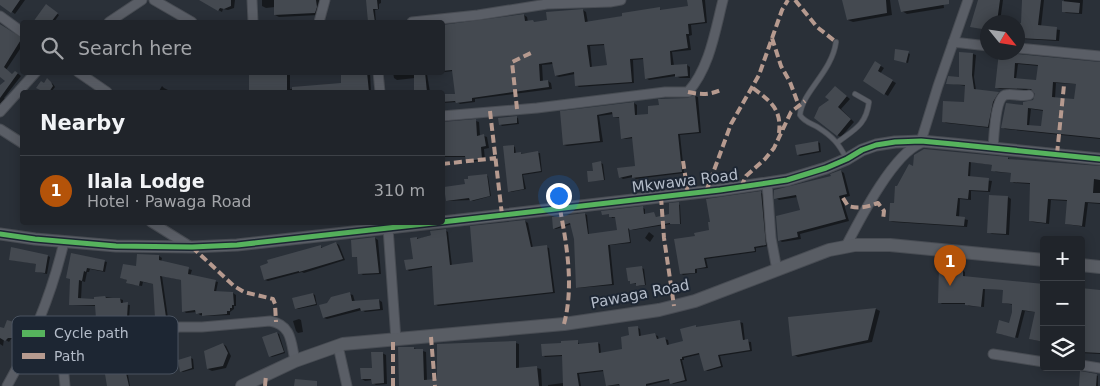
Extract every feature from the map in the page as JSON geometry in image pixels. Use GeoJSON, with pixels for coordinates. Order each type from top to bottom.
{"type":"FeatureCollection","features":[{"type":"Feature","properties":{"kind":"main road","name":"Pawaga Road"},"geometry":{"type":"LineString","coordinates":[[242,386],[295,360],[338,346],[564,324],[659,310],[695,301],[829,250],[846,246],[890,245],[1040,260]]}},
{"type":"Feature","properties":{"kind":"main road"},"geometry":{"type":"LineString","coordinates":[[1085,265],[1100,267]]}},
{"type":"Feature","properties":{"kind":"street"},"geometry":{"type":"LineString","coordinates":[[112,20],[142,0]]}},
{"type":"Feature","properties":{"kind":"street"},"geometry":{"type":"LineString","coordinates":[[154,0],[189,20]]}},
{"type":"Feature","properties":{"kind":"street"},"geometry":{"type":"LineString","coordinates":[[252,0],[253,20]]}},
{"type":"Feature","properties":{"kind":"street"},"geometry":{"type":"LineString","coordinates":[[320,20],[325,0]]}},
{"type":"Feature","properties":{"kind":"street"},"geometry":{"type":"LineString","coordinates":[[431,20],[478,15],[536,3],[621,0]]}},
{"type":"Feature","properties":{"kind":"street"},"geometry":{"type":"LineString","coordinates":[[445,116],[538,108],[665,92],[688,92],[697,82],[704,68],[723,0]]}},
{"type":"Feature","properties":{"kind":"street"},"geometry":{"type":"LineString","coordinates":[[846,246],[888,176],[912,146],[923,141],[938,86],[968,0]]}},
{"type":"Feature","properties":{"kind":"street"},"geometry":{"type":"LineString","coordinates":[[0,16],[20,31]]}},
{"type":"Feature","properties":{"kind":"street"},"geometry":{"type":"LineString","coordinates":[[954,42],[980,45]]}},
{"type":"Feature","properties":{"kind":"street"},"geometry":{"type":"LineString","coordinates":[[1025,49],[1100,56]]}},
{"type":"Feature","properties":{"kind":"street"},"geometry":{"type":"LineString","coordinates":[[0,112],[33,75]]}},
{"type":"Feature","properties":{"kind":"street"},"geometry":{"type":"LineString","coordinates":[[82,75],[104,90]]}},
{"type":"Feature","properties":{"kind":"street"},"geometry":{"type":"LineString","coordinates":[[378,75],[380,90]]}},
{"type":"Feature","properties":{"kind":"street"},"geometry":{"type":"LineString","coordinates":[[993,148],[998,106],[1001,99],[1006,95],[1029,95]]}},
{"type":"Feature","properties":{"kind":"street"},"geometry":{"type":"LineString","coordinates":[[0,129],[20,142]]}},
{"type":"Feature","properties":{"kind":"street","name":"Mkwawa Road"},"geometry":{"type":"LineString","coordinates":[[445,222],[706,192],[767,183],[808,174],[847,159],[862,150],[876,145],[923,141],[1100,158]]}},
{"type":"Feature","properties":{"kind":"street"},"geometry":{"type":"LineString","coordinates":[[767,183],[771,238],[777,270]]}},
{"type":"Feature","properties":{"kind":"street"},"geometry":{"type":"LineString","coordinates":[[156,225],[192,247]]}},
{"type":"Feature","properties":{"kind":"street","name":"Mkwawa Road"},"geometry":{"type":"LineString","coordinates":[[0,234],[116,246],[192,247],[237,245],[403,225]]}},
{"type":"Feature","properties":{"kind":"street"},"geometry":{"type":"LineString","coordinates":[[390,226],[396,340]]}},
{"type":"Feature","properties":{"kind":"street"},"geometry":{"type":"LineString","coordinates":[[42,316],[52,288],[64,242]]}},
{"type":"Feature","properties":{"kind":"street"},"geometry":{"type":"LineString","coordinates":[[178,327],[278,322],[290,336],[295,360]]}},
{"type":"Feature","properties":{"kind":"street"},"geometry":{"type":"LineString","coordinates":[[338,346],[347,386]]}},
{"type":"Feature","properties":{"kind":"street"},"geometry":{"type":"LineString","coordinates":[[993,354],[1040,361]]}},
{"type":"Feature","properties":{"kind":"street"},"geometry":{"type":"LineString","coordinates":[[1085,366],[1100,368]]}},
{"type":"Feature","properties":{"kind":"street"},"geometry":{"type":"LineString","coordinates":[[7,386],[13,374]]}},
{"type":"Feature","properties":{"kind":"lane"},"geometry":{"type":"LineString","coordinates":[[836,42],[831,61],[802,106],[800,115],[802,119],[819,128],[838,142],[847,159]]}},
{"type":"Feature","properties":{"kind":"lane"},"geometry":{"type":"LineString","coordinates":[[838,142],[865,121],[868,114],[869,102],[855,94]]}},
{"type":"Feature","properties":{"kind":"building"},"geometry":{"type":"Polygon","coordinates":[[[0,0],[20,0],[11,13],[0,5],[0,0]]]}},
{"type":"Feature","properties":{"kind":"building"},"geometry":{"type":"Polygon","coordinates":[[[199,0],[231,0],[231,6],[224,9],[220,8],[218,11],[199,0]]]}},
{"type":"Feature","properties":{"kind":"building"},"geometry":{"type":"Polygon","coordinates":[[[274,0],[316,0],[317,7],[315,13],[274,15],[274,0]]]}},
{"type":"Feature","properties":{"kind":"building"},"geometry":{"type":"Polygon","coordinates":[[[366,0],[377,0],[378,9],[373,9],[375,20],[368,20],[366,0]]]}},
{"type":"Feature","properties":{"kind":"building"},"geometry":{"type":"Polygon","coordinates":[[[687,0],[702,0],[705,22],[688,24],[689,34],[686,34],[688,48],[670,51],[671,65],[687,64],[688,76],[675,77],[675,74],[645,79],[643,58],[630,59],[632,82],[575,86],[574,72],[555,76],[552,62],[539,64],[540,81],[548,80],[549,87],[472,98],[472,101],[456,103],[455,101],[445,102],[445,94],[455,94],[452,70],[445,71],[445,25],[524,14],[525,21],[533,20],[534,22],[547,20],[546,12],[583,9],[585,22],[622,16],[622,13],[660,7],[660,10],[688,6],[687,0]],[[604,44],[587,45],[590,67],[607,65],[604,44]]]}},
{"type":"Feature","properties":{"kind":"building"},"geometry":{"type":"Polygon","coordinates":[[[842,0],[886,0],[887,13],[847,20],[842,0]]]}},
{"type":"Feature","properties":{"kind":"building"},"geometry":{"type":"Polygon","coordinates":[[[898,0],[949,0],[949,4],[901,12],[898,0]]]}},
{"type":"Feature","properties":{"kind":"building"},"geometry":{"type":"Polygon","coordinates":[[[978,0],[1000,0],[998,15],[980,15],[980,29],[970,27],[978,0]]]}},
{"type":"Feature","properties":{"kind":"building"},"geometry":{"type":"Polygon","coordinates":[[[1022,0],[1041,0],[1038,25],[1057,27],[1056,40],[1025,38],[1025,15],[1021,15],[1022,0]]]}},
{"type":"Feature","properties":{"kind":"building"},"geometry":{"type":"Polygon","coordinates":[[[1062,1],[1080,3],[1079,13],[1062,12],[1062,1]]]}},
{"type":"Feature","properties":{"kind":"building"},"geometry":{"type":"Polygon","coordinates":[[[46,4],[58,13],[53,20],[34,20],[46,4]]]}},
{"type":"Feature","properties":{"kind":"building"},"geometry":{"type":"Polygon","coordinates":[[[0,24],[20,37],[20,41],[4,67],[12,74],[15,71],[18,73],[0,98],[0,85],[5,81],[0,77],[0,24]]]}},
{"type":"Feature","properties":{"kind":"building"},"geometry":{"type":"Polygon","coordinates":[[[895,49],[909,51],[906,63],[894,60],[895,49]]]}},
{"type":"Feature","properties":{"kind":"building"},"geometry":{"type":"Polygon","coordinates":[[[959,52],[973,53],[972,75],[974,89],[999,92],[993,102],[988,127],[942,122],[943,101],[964,102],[965,85],[946,84],[948,76],[959,77],[959,52]]]}},
{"type":"Feature","properties":{"kind":"building"},"geometry":{"type":"Polygon","coordinates":[[[1025,55],[1100,62],[1100,138],[1001,128],[1006,103],[1023,105],[1023,102],[1033,100],[1035,94],[1031,89],[995,88],[998,60],[1025,60],[1025,55]],[[1015,63],[1014,78],[1036,80],[1038,65],[1015,63]],[[1053,82],[1052,97],[1074,99],[1076,84],[1053,82]],[[1028,108],[1027,125],[1041,126],[1043,110],[1028,108]]]}},
{"type":"Feature","properties":{"kind":"building"},"geometry":{"type":"Polygon","coordinates":[[[875,61],[881,65],[878,71],[893,80],[884,95],[863,81],[875,61]]]}},
{"type":"Feature","properties":{"kind":"building"},"geometry":{"type":"Polygon","coordinates":[[[249,75],[287,75],[287,90],[249,90],[249,75]]]}},
{"type":"Feature","properties":{"kind":"building"},"geometry":{"type":"Polygon","coordinates":[[[341,75],[367,75],[369,90],[292,90],[292,87],[341,83],[341,75]]]}},
{"type":"Feature","properties":{"kind":"building"},"geometry":{"type":"Polygon","coordinates":[[[414,75],[425,75],[427,90],[414,90],[414,75]]]}},
{"type":"Feature","properties":{"kind":"building"},"geometry":{"type":"Polygon","coordinates":[[[47,78],[53,86],[50,90],[36,88],[41,81],[44,83],[47,78]]]}},
{"type":"Feature","properties":{"kind":"building"},"geometry":{"type":"Polygon","coordinates":[[[835,86],[847,96],[838,107],[851,119],[837,136],[814,118],[819,107],[829,100],[825,97],[835,86]]]}},
{"type":"Feature","properties":{"kind":"building"},"geometry":{"type":"Polygon","coordinates":[[[695,94],[699,132],[678,134],[682,172],[632,178],[632,175],[619,178],[617,168],[635,166],[632,137],[621,139],[619,117],[613,117],[612,112],[597,115],[600,141],[563,145],[560,111],[634,102],[635,115],[648,114],[648,106],[659,105],[658,99],[688,98],[695,94]]]}},
{"type":"Feature","properties":{"kind":"building"},"geometry":{"type":"Polygon","coordinates":[[[517,116],[517,123],[499,125],[498,118],[517,116]]]}},
{"type":"Feature","properties":{"kind":"building"},"geometry":{"type":"Polygon","coordinates":[[[476,119],[477,136],[484,134],[486,146],[481,147],[482,159],[466,161],[465,156],[445,156],[445,122],[476,119]]]}},
{"type":"Feature","properties":{"kind":"building"},"geometry":{"type":"Polygon","coordinates":[[[818,141],[819,151],[797,155],[795,145],[818,141]]]}},
{"type":"Feature","properties":{"kind":"building"},"geometry":{"type":"Polygon","coordinates":[[[514,145],[514,153],[521,152],[521,154],[538,151],[541,171],[522,174],[524,189],[508,192],[503,146],[514,145]]]}},
{"type":"Feature","properties":{"kind":"building"},"geometry":{"type":"Polygon","coordinates":[[[924,149],[1008,157],[1008,159],[1100,166],[1100,180],[1094,179],[1093,193],[1100,193],[1100,203],[1085,202],[1082,226],[1065,224],[1067,200],[1048,199],[1046,223],[1029,221],[1030,183],[1010,182],[1011,173],[991,171],[992,165],[969,162],[968,176],[989,178],[988,191],[969,190],[968,199],[958,198],[956,216],[965,217],[964,226],[889,221],[890,203],[894,203],[895,186],[897,186],[909,164],[913,166],[914,155],[924,149]]]}},
{"type":"Feature","properties":{"kind":"building"},"geometry":{"type":"Polygon","coordinates":[[[601,161],[604,180],[588,182],[587,171],[593,171],[592,163],[601,161]]]}},
{"type":"Feature","properties":{"kind":"building"},"geometry":{"type":"Polygon","coordinates":[[[841,170],[847,194],[839,196],[846,219],[797,232],[798,237],[778,241],[776,216],[800,210],[796,195],[774,199],[774,190],[831,176],[830,174],[841,170]]]}},
{"type":"Feature","properties":{"kind":"building"},"geometry":{"type":"Polygon","coordinates":[[[487,174],[490,196],[470,201],[469,198],[446,201],[445,187],[465,184],[464,179],[468,179],[468,176],[487,174]]]}},
{"type":"Feature","properties":{"kind":"building"},"geometry":{"type":"Polygon","coordinates":[[[761,191],[766,245],[754,247],[755,251],[704,258],[706,267],[695,269],[695,273],[680,274],[674,239],[695,236],[694,233],[709,230],[708,222],[710,222],[706,199],[761,191]]]}},
{"type":"Feature","properties":{"kind":"building"},"geometry":{"type":"Polygon","coordinates":[[[989,195],[1008,196],[1006,234],[987,233],[989,195]]]}},
{"type":"Feature","properties":{"kind":"building"},"geometry":{"type":"Polygon","coordinates":[[[679,202],[680,224],[670,223],[630,230],[628,228],[630,242],[608,245],[612,284],[576,288],[574,239],[570,223],[553,229],[552,217],[585,213],[588,234],[617,230],[615,217],[609,217],[609,214],[602,215],[601,211],[643,206],[644,214],[654,212],[656,217],[669,214],[669,203],[679,202]]]}},
{"type":"Feature","properties":{"kind":"building"},"geometry":{"type":"Polygon","coordinates":[[[525,220],[531,247],[547,245],[553,292],[434,305],[432,266],[406,270],[404,260],[413,259],[410,238],[417,237],[417,239],[431,235],[430,231],[446,229],[450,265],[473,262],[470,226],[525,220]]]}},
{"type":"Feature","properties":{"kind":"building"},"geometry":{"type":"Polygon","coordinates":[[[375,237],[379,273],[358,274],[357,257],[352,257],[351,240],[375,237]]]}},
{"type":"Feature","properties":{"kind":"building"},"geometry":{"type":"Polygon","coordinates":[[[336,242],[343,259],[264,280],[260,266],[268,263],[267,260],[321,245],[321,248],[336,242]]]}},
{"type":"Feature","properties":{"kind":"building"},"geometry":{"type":"Polygon","coordinates":[[[11,247],[48,255],[45,273],[35,272],[36,264],[9,260],[11,247]]]}},
{"type":"Feature","properties":{"kind":"building"},"geometry":{"type":"Polygon","coordinates":[[[71,253],[105,260],[103,271],[87,268],[86,272],[84,271],[82,281],[79,280],[78,298],[94,299],[94,297],[105,296],[106,298],[120,298],[121,303],[128,302],[127,316],[96,316],[95,305],[69,305],[70,279],[66,278],[71,253]]]}},
{"type":"Feature","properties":{"kind":"building"},"geometry":{"type":"Polygon","coordinates":[[[137,254],[159,255],[159,260],[189,267],[188,274],[216,280],[214,291],[233,292],[234,305],[230,308],[230,311],[227,311],[227,314],[202,316],[202,313],[196,314],[195,310],[182,312],[181,280],[160,276],[166,316],[155,316],[153,284],[140,281],[139,286],[126,283],[127,280],[120,278],[123,264],[136,266],[137,254]]]}},
{"type":"Feature","properties":{"kind":"building"},"geometry":{"type":"Polygon","coordinates":[[[642,266],[645,285],[636,286],[636,283],[630,284],[626,268],[642,266]]]}},
{"type":"Feature","properties":{"kind":"building"},"geometry":{"type":"Polygon","coordinates":[[[939,267],[963,269],[963,276],[1040,284],[1040,341],[1029,339],[1035,312],[1022,310],[1015,338],[996,333],[999,320],[1009,323],[1012,312],[1012,304],[1002,303],[1003,290],[983,289],[981,307],[965,305],[965,303],[938,303],[939,267]]]}},
{"type":"Feature","properties":{"kind":"building"},"geometry":{"type":"Polygon","coordinates":[[[1085,288],[1100,290],[1100,353],[1085,352],[1085,288]]]}},
{"type":"Feature","properties":{"kind":"building"},"geometry":{"type":"Polygon","coordinates":[[[350,292],[352,301],[379,299],[380,309],[361,311],[360,308],[323,318],[319,305],[327,303],[331,297],[350,292]]]}},
{"type":"Feature","properties":{"kind":"building"},"geometry":{"type":"Polygon","coordinates":[[[313,293],[316,304],[295,309],[292,298],[313,293]]]}},
{"type":"Feature","properties":{"kind":"building"},"geometry":{"type":"Polygon","coordinates":[[[876,308],[868,340],[792,356],[788,317],[876,308]]]}},
{"type":"Feature","properties":{"kind":"building"},"geometry":{"type":"Polygon","coordinates":[[[7,320],[12,321],[12,338],[8,338],[5,341],[0,338],[0,327],[4,328],[7,320]]]}},
{"type":"Feature","properties":{"kind":"building"},"geometry":{"type":"Polygon","coordinates":[[[740,320],[743,340],[748,339],[750,350],[718,355],[721,366],[704,371],[699,353],[682,357],[680,359],[685,380],[670,384],[669,379],[646,384],[646,386],[620,386],[619,384],[606,386],[603,370],[577,373],[579,386],[563,386],[562,355],[542,356],[541,344],[561,343],[561,341],[578,340],[578,344],[598,342],[599,353],[622,349],[621,337],[629,335],[628,327],[638,326],[639,336],[655,333],[657,339],[665,337],[667,345],[683,341],[680,329],[696,325],[696,327],[740,320]]]}},
{"type":"Feature","properties":{"kind":"building"},"geometry":{"type":"Polygon","coordinates":[[[277,332],[284,352],[269,357],[262,337],[277,332]]]}},
{"type":"Feature","properties":{"kind":"building"},"geometry":{"type":"Polygon","coordinates":[[[516,341],[516,368],[537,366],[539,386],[399,386],[398,347],[423,349],[424,380],[437,379],[437,344],[516,341]]]}},
{"type":"Feature","properties":{"kind":"building"},"geometry":{"type":"Polygon","coordinates":[[[223,343],[228,353],[223,366],[207,369],[204,351],[223,343]]]}},
{"type":"Feature","properties":{"kind":"building"},"geometry":{"type":"Polygon","coordinates":[[[371,352],[383,352],[384,383],[372,384],[371,379],[361,379],[360,368],[372,368],[371,352]]]}},
{"type":"Feature","properties":{"kind":"building"},"geometry":{"type":"Polygon","coordinates":[[[191,356],[192,368],[180,372],[178,360],[191,356]]]}},
{"type":"Feature","properties":{"kind":"building"},"geometry":{"type":"Polygon","coordinates":[[[1080,371],[1097,374],[1096,386],[1079,386],[1080,371]]]}},
{"type":"Feature","properties":{"kind":"building"},"geometry":{"type":"Polygon","coordinates":[[[105,374],[126,374],[129,386],[107,386],[105,374]]]}},
{"type":"Feature","properties":{"kind":"building"},"geometry":{"type":"Polygon","coordinates":[[[295,379],[317,381],[317,386],[294,386],[295,379]]]}},
{"type":"Feature","properties":{"kind":"marked path"},"geometry":{"type":"LineString","coordinates":[[706,192],[731,124],[759,75],[782,10],[788,0]]}},
{"type":"Feature","properties":{"kind":"marked path"},"geometry":{"type":"LineString","coordinates":[[795,0],[817,27],[836,42]]}},
{"type":"Feature","properties":{"kind":"marked path"},"geometry":{"type":"LineString","coordinates":[[772,38],[781,66],[790,82],[799,106]]}},
{"type":"Feature","properties":{"kind":"marked path"},"geometry":{"type":"LineString","coordinates":[[517,109],[512,62],[533,52]]}},
{"type":"Feature","properties":{"kind":"marked path"},"geometry":{"type":"LineString","coordinates":[[1057,154],[1064,85]]}},
{"type":"Feature","properties":{"kind":"marked path"},"geometry":{"type":"LineString","coordinates":[[753,88],[774,106],[779,118],[779,133]]}},
{"type":"Feature","properties":{"kind":"marked path"},"geometry":{"type":"LineString","coordinates":[[688,92],[706,94],[723,89]]}},
{"type":"Feature","properties":{"kind":"marked path"},"geometry":{"type":"LineString","coordinates":[[741,187],[746,176],[774,148],[791,112],[805,101]]}},
{"type":"Feature","properties":{"kind":"marked path"},"geometry":{"type":"LineString","coordinates":[[490,111],[502,215]]}},
{"type":"Feature","properties":{"kind":"marked path"},"geometry":{"type":"LineString","coordinates":[[445,164],[496,158]]}},
{"type":"Feature","properties":{"kind":"marked path"},"geometry":{"type":"LineString","coordinates":[[683,161],[688,194]]}},
{"type":"Feature","properties":{"kind":"marked path"},"geometry":{"type":"LineString","coordinates":[[661,197],[664,238],[674,306]]}},
{"type":"Feature","properties":{"kind":"marked path"},"geometry":{"type":"LineString","coordinates":[[843,198],[848,206],[852,207],[870,206],[878,203],[884,211],[883,220]]}},
{"type":"Feature","properties":{"kind":"marked path"},"geometry":{"type":"LineString","coordinates":[[560,209],[567,252],[569,281],[569,296],[564,324]]}},
{"type":"Feature","properties":{"kind":"marked path"},"geometry":{"type":"LineString","coordinates":[[192,247],[234,286],[244,292],[273,299],[276,322]]}},
{"type":"Feature","properties":{"kind":"marked path"},"geometry":{"type":"LineString","coordinates":[[431,337],[435,386]]}},
{"type":"Feature","properties":{"kind":"marked path"},"geometry":{"type":"LineString","coordinates":[[393,340],[393,386]]}},
{"type":"Feature","properties":{"kind":"marked path"},"geometry":{"type":"LineString","coordinates":[[265,386],[266,375]]}},
{"type":"Feature","properties":{"kind":"cycle path"},"geometry":{"type":"LineString","coordinates":[[445,222],[720,190],[787,180],[826,168],[876,145],[895,142],[921,141],[1100,159]]}},
{"type":"Feature","properties":{"kind":"cycle path"},"geometry":{"type":"LineString","coordinates":[[0,234],[116,246],[192,247],[237,245],[415,225]]}},
{"type":"Feature","properties":{"kind":"place","name":"Ilala Lodge"},"geometry":{"type":"Point","coordinates":[950,286]}}]}
